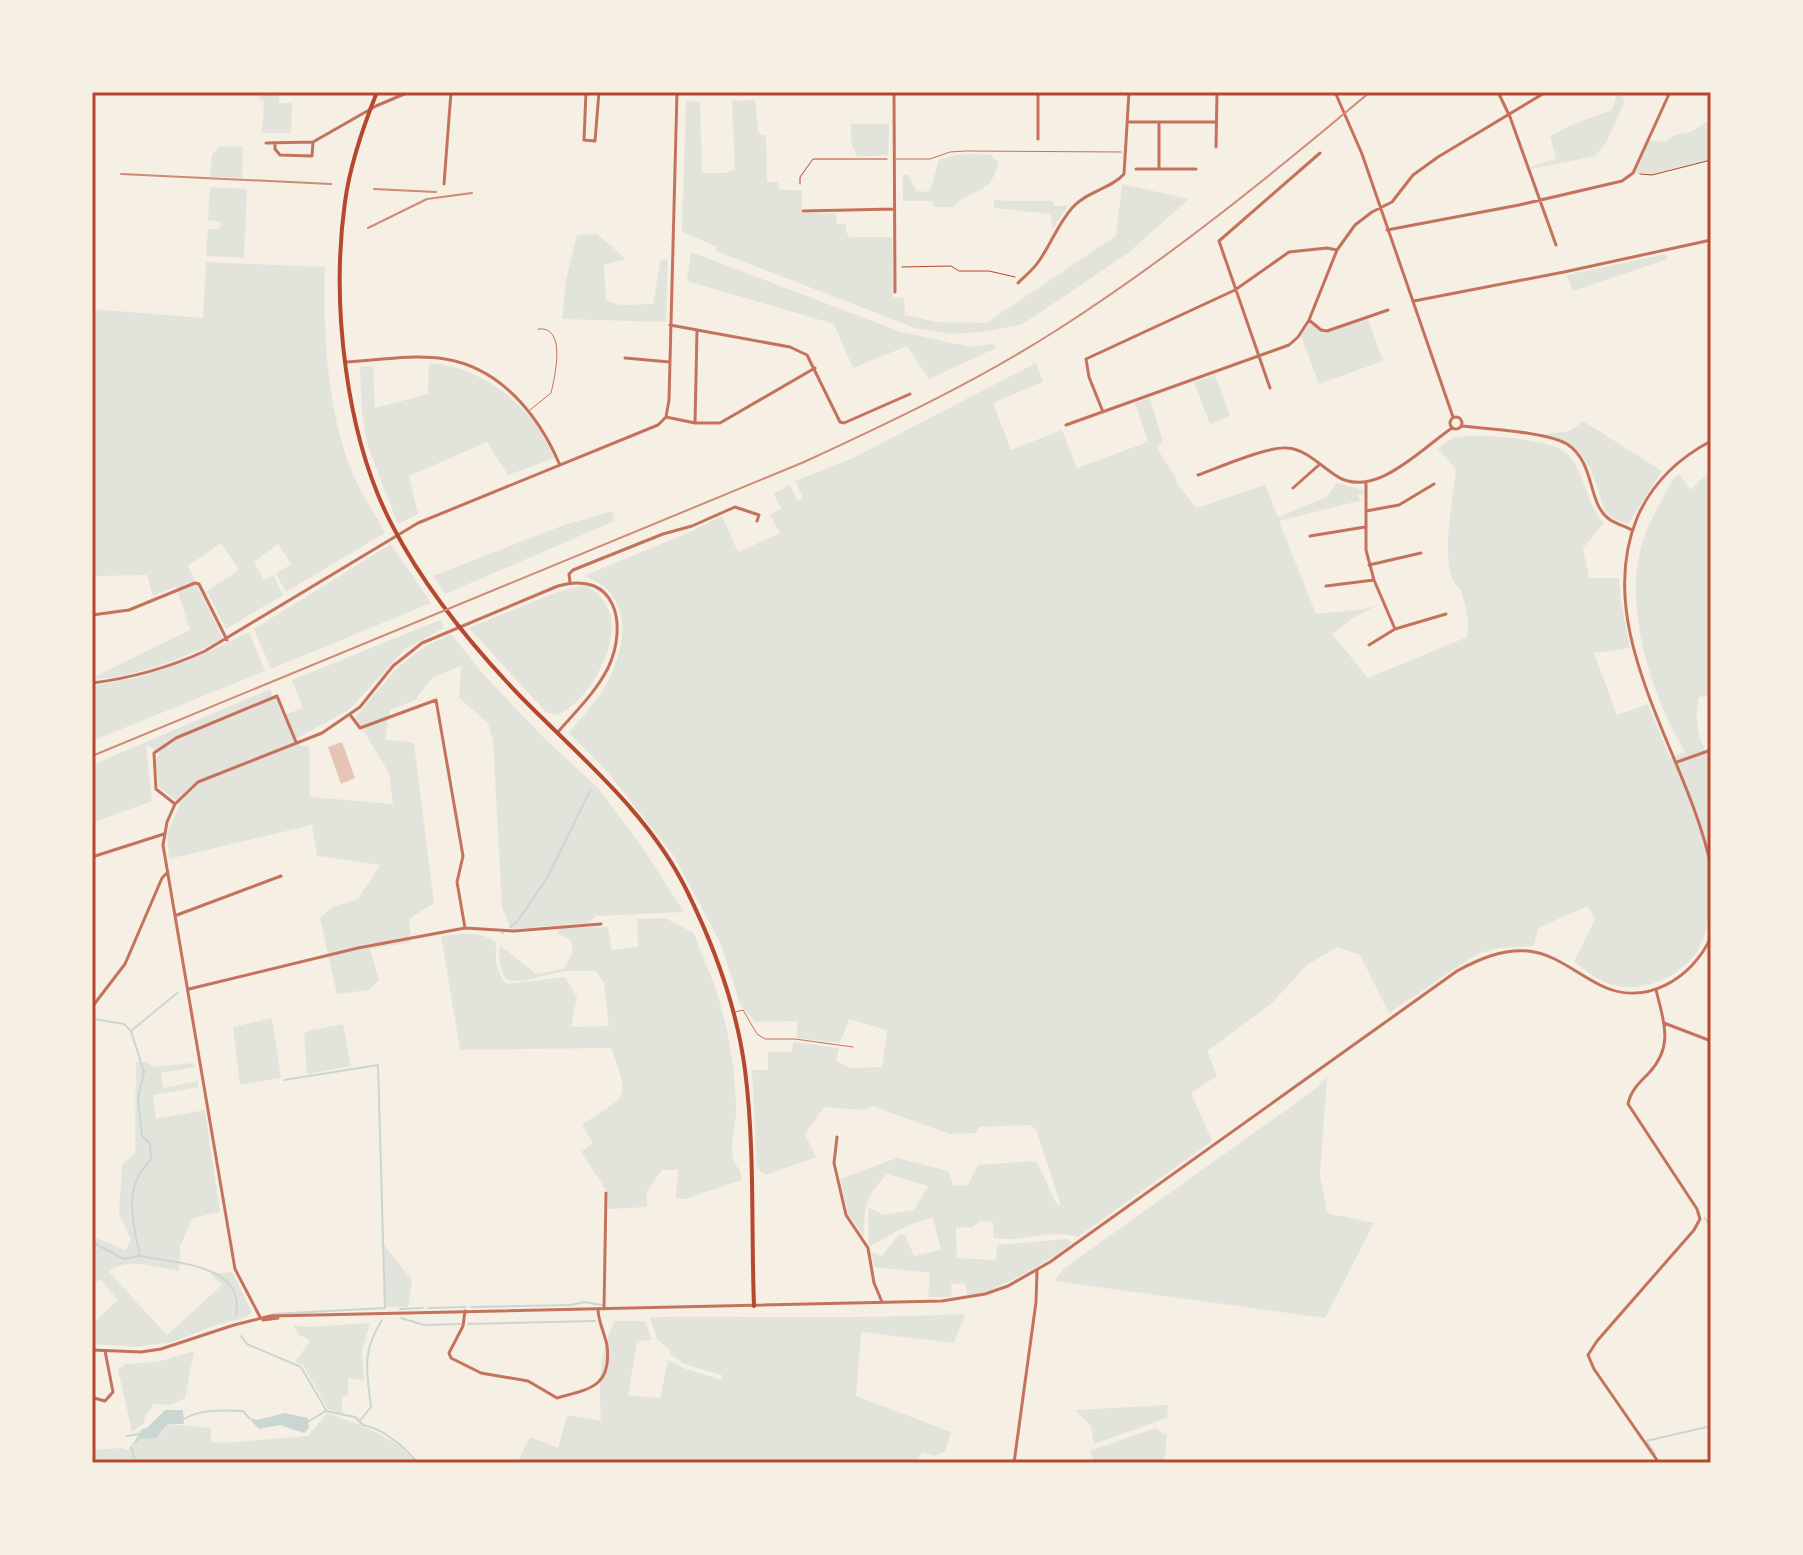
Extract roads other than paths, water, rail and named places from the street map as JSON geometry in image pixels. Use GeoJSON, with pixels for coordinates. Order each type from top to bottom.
{"type":"FeatureCollection","features":[{"type":"Feature","properties":{"kind":"main road"},"geometry":{"type":"LineString","coordinates":[[377,92],[356,151],[345,200],[341,285],[346,362],[367,464],[390,522],[425,582],[478,649],[609,783],[663,850],[686,888],[709,939],[733,1013],[745,1069],[751,1163],[754,1306]]}},
{"type":"Feature","properties":{"kind":"street"},"geometry":{"type":"LineString","coordinates":[[266,143],[313,142],[409,92]]}},
{"type":"Feature","properties":{"kind":"street"},"geometry":{"type":"LineString","coordinates":[[444,184],[451,92]]}},
{"type":"Feature","properties":{"kind":"street"},"geometry":{"type":"LineString","coordinates":[[586,92],[584,140],[595,141],[599,92]]}},
{"type":"Feature","properties":{"kind":"street"},"geometry":{"type":"LineString","coordinates":[[92,683],[144,674],[178,664],[250,627],[418,523],[658,425],[666,417],[677,92]]}},
{"type":"Feature","properties":{"kind":"street"},"geometry":{"type":"LineString","coordinates":[[894,92],[895,292]]}},
{"type":"Feature","properties":{"kind":"street"},"geometry":{"type":"LineString","coordinates":[[1038,92],[1038,139]]}},
{"type":"Feature","properties":{"kind":"street"},"geometry":{"type":"LineString","coordinates":[[1019,282],[1040,260],[1073,206],[1094,190],[1119,180],[1124,174],[1129,92]]}},
{"type":"Feature","properties":{"kind":"street"},"geometry":{"type":"LineString","coordinates":[[1216,147],[1217,92]]}},
{"type":"Feature","properties":{"kind":"street"},"geometry":{"type":"LineString","coordinates":[[1335,92],[1362,154],[1414,301],[1453,417],[1450,421],[1452,428]]}},
{"type":"Feature","properties":{"kind":"street"},"geometry":{"type":"LineString","coordinates":[[1498,92],[1556,245]]}},
{"type":"Feature","properties":{"kind":"street"},"geometry":{"type":"LineString","coordinates":[[1066,425],[1289,345],[1309,320],[1337,250],[1355,225],[1396,199],[1403,186],[1417,173],[1508,113],[1546,92]]}},
{"type":"Feature","properties":{"kind":"street"},"geometry":{"type":"LineString","coordinates":[[1387,230],[1622,181],[1633,173],[1670,92]]}},
{"type":"Feature","properties":{"kind":"street"},"geometry":{"type":"LineString","coordinates":[[1128,122],[1216,122]]}},
{"type":"Feature","properties":{"kind":"street"},"geometry":{"type":"LineString","coordinates":[[1159,123],[1159,169]]}},
{"type":"Feature","properties":{"kind":"street"},"geometry":{"type":"LineString","coordinates":[[275,143],[280,155],[312,156],[313,142]]}},
{"type":"Feature","properties":{"kind":"street"},"geometry":{"type":"LineString","coordinates":[[1270,388],[1219,245],[1221,237],[1320,153]]}},
{"type":"Feature","properties":{"kind":"street"},"geometry":{"type":"LineString","coordinates":[[1136,169],[1196,169]]}},
{"type":"Feature","properties":{"kind":"street"},"geometry":{"type":"LineString","coordinates":[[803,211],[894,209]]}},
{"type":"Feature","properties":{"kind":"street"},"geometry":{"type":"LineString","coordinates":[[1414,301],[1711,240]]}},
{"type":"Feature","properties":{"kind":"street"},"geometry":{"type":"LineString","coordinates":[[1103,412],[1089,377],[1086,359],[1235,290],[1289,252],[1327,248],[1337,250]]}},
{"type":"Feature","properties":{"kind":"street"},"geometry":{"type":"LineString","coordinates":[[1309,320],[1327,331],[1388,310]]}},
{"type":"Feature","properties":{"kind":"street"},"geometry":{"type":"LineString","coordinates":[[670,325],[790,347],[807,355],[840,422],[844,423],[910,394]]}},
{"type":"Feature","properties":{"kind":"street"},"geometry":{"type":"LineString","coordinates":[[695,423],[697,329]]}},
{"type":"Feature","properties":{"kind":"street"},"geometry":{"type":"LineString","coordinates":[[625,358],[670,362]]}},
{"type":"Feature","properties":{"kind":"street"},"geometry":{"type":"LineString","coordinates":[[346,362],[448,359],[499,383],[530,410],[560,465]]}},
{"type":"Feature","properties":{"kind":"street"},"geometry":{"type":"LineString","coordinates":[[666,417],[695,423],[725,421],[815,368]]}},
{"type":"Feature","properties":{"kind":"street"},"geometry":{"type":"LineString","coordinates":[[1453,417],[1460,418],[1462,426]]}},
{"type":"Feature","properties":{"kind":"street"},"geometry":{"type":"LineString","coordinates":[[1198,475],[1285,447],[1301,451],[1343,481],[1366,483],[1420,454],[1452,428],[1462,426],[1548,438],[1569,446],[1588,468],[1603,513],[1610,520],[1632,530]]}},
{"type":"Feature","properties":{"kind":"street"},"geometry":{"type":"LineString","coordinates":[[1711,441],[1676,464],[1655,485],[1632,530],[1624,563],[1624,601],[1638,662],[1698,819],[1711,867]]}},
{"type":"Feature","properties":{"kind":"street"},"geometry":{"type":"LineString","coordinates":[[1293,488],[1320,464]]}},
{"type":"Feature","properties":{"kind":"street"},"geometry":{"type":"LineString","coordinates":[[1366,483],[1365,527],[1369,565],[1395,629]]}},
{"type":"Feature","properties":{"kind":"street"},"geometry":{"type":"LineString","coordinates":[[1366,511],[1399,505],[1434,484]]}},
{"type":"Feature","properties":{"kind":"street"},"geometry":{"type":"LineString","coordinates":[[570,582],[569,574],[573,570],[735,507],[759,515],[757,521]]}},
{"type":"Feature","properties":{"kind":"street"},"geometry":{"type":"LineString","coordinates":[[1310,536],[1365,527]]}},
{"type":"Feature","properties":{"kind":"street"},"geometry":{"type":"LineString","coordinates":[[1369,565],[1421,553]]}},
{"type":"Feature","properties":{"kind":"street"},"geometry":{"type":"LineString","coordinates":[[1326,586],[1374,580]]}},
{"type":"Feature","properties":{"kind":"street"},"geometry":{"type":"LineString","coordinates":[[261,1320],[235,1269],[163,845],[175,804],[198,782],[322,733],[350,715],[393,666],[422,643],[570,582],[587,582],[596,585],[608,596],[617,622],[616,639],[608,669],[558,732]]}},
{"type":"Feature","properties":{"kind":"street"},"geometry":{"type":"LineString","coordinates":[[92,615],[129,610],[195,583],[199,584],[227,640]]}},
{"type":"Feature","properties":{"kind":"street"},"geometry":{"type":"LineString","coordinates":[[1369,645],[1395,629],[1446,614]]}},
{"type":"Feature","properties":{"kind":"street"},"geometry":{"type":"LineString","coordinates":[[175,804],[156,789],[153,761],[154,753],[176,738],[277,696],[296,742]]}},
{"type":"Feature","properties":{"kind":"street"},"geometry":{"type":"LineString","coordinates":[[350,715],[360,728],[436,700],[463,856],[457,882],[465,928]]}},
{"type":"Feature","properties":{"kind":"street"},"geometry":{"type":"LineString","coordinates":[[1677,762],[1711,750]]}},
{"type":"Feature","properties":{"kind":"street"},"geometry":{"type":"LineString","coordinates":[[92,857],[164,834]]}},
{"type":"Feature","properties":{"kind":"street"},"geometry":{"type":"LineString","coordinates":[[92,1007],[125,964],[162,878],[168,872]]}},
{"type":"Feature","properties":{"kind":"street"},"geometry":{"type":"LineString","coordinates":[[177,915],[281,876]]}},
{"type":"Feature","properties":{"kind":"street"},"geometry":{"type":"LineString","coordinates":[[189,989],[358,948],[465,928],[514,931],[601,924]]}},
{"type":"Feature","properties":{"kind":"street"},"geometry":{"type":"LineString","coordinates":[[92,1350],[141,1352],[170,1348],[234,1325],[278,1318],[970,1298],[1008,1286],[1037,1271],[1457,971],[1480,959],[1529,951],[1549,955],[1607,989],[1632,993],[1656,990],[1675,981],[1692,968],[1711,937]]}},
{"type":"Feature","properties":{"kind":"street"},"geometry":{"type":"LineString","coordinates":[[1656,990],[1664,1023],[1665,1047],[1662,1056],[1635,1087],[1628,1104],[1697,1209],[1700,1219],[1588,1355],[1594,1369],[1659,1463]]}},
{"type":"Feature","properties":{"kind":"street"},"geometry":{"type":"LineString","coordinates":[[1664,1023],[1711,1041]]}},
{"type":"Feature","properties":{"kind":"street"},"geometry":{"type":"LineString","coordinates":[[837,1137],[834,1163],[846,1215],[868,1248],[874,1283],[882,1302]]}},
{"type":"Feature","properties":{"kind":"street"},"geometry":{"type":"LineString","coordinates":[[604,1309],[606,1193]]}},
{"type":"Feature","properties":{"kind":"street"},"geometry":{"type":"LineString","coordinates":[[1014,1463],[1036,1302],[1037,1271]]}},
{"type":"Feature","properties":{"kind":"street"},"geometry":{"type":"LineString","coordinates":[[465,1311],[463,1326],[449,1353],[451,1358],[481,1373],[528,1381],[557,1398],[595,1387],[602,1380],[607,1345],[598,1309]]}},
{"type":"Feature","properties":{"kind":"street"},"geometry":{"type":"LineString","coordinates":[[94,1398],[105,1401],[113,1392],[105,1351]]}},
{"type":"Feature","properties":{"kind":"lane"},"geometry":{"type":"LineString","coordinates":[[893,159],[930,159],[965,151],[1126,152]]}},
{"type":"Feature","properties":{"kind":"lane"},"geometry":{"type":"LineString","coordinates":[[530,410],[551,393],[555,362],[556,341],[552,331],[544,327],[538,329]]}},
{"type":"Feature","properties":{"kind":"lane"},"geometry":{"type":"LineString","coordinates":[[733,1013],[743,1010],[757,1034],[765,1039],[795,1039],[853,1047]]}},
{"type":"Feature","properties":{"kind":"waterway"},"geometry":{"type":"LineString","coordinates":[[510,927],[546,880],[590,791]]}},
{"type":"Feature","properties":{"kind":"waterway"},"geometry":{"type":"LineString","coordinates":[[177,993],[131,1031],[144,1072],[138,1098],[142,1136],[150,1144],[151,1160],[142,1170],[133,1193],[135,1230],[140,1256],[204,1269],[230,1285],[236,1298],[236,1315]]}},
{"type":"Feature","properties":{"kind":"waterway"},"geometry":{"type":"LineString","coordinates":[[94,1019],[124,1024],[130,1030]]}},
{"type":"Feature","properties":{"kind":"waterway"},"geometry":{"type":"LineString","coordinates":[[272,1314],[385,1308],[378,1065],[284,1080]]}},
{"type":"Feature","properties":{"kind":"waterway"},"geometry":{"type":"LineString","coordinates":[[1705,1218],[1711,1227]]}},
{"type":"Feature","properties":{"kind":"waterway"},"geometry":{"type":"LineString","coordinates":[[92,1242],[124,1259],[138,1256]]}},
{"type":"Feature","properties":{"kind":"waterway"},"geometry":{"type":"LineString","coordinates":[[471,1307],[585,1302],[602,1305]]}},
{"type":"Feature","properties":{"kind":"waterway"},"geometry":{"type":"LineString","coordinates":[[429,1308],[466,1307]]}},
{"type":"Feature","properties":{"kind":"waterway"},"geometry":{"type":"LineString","coordinates":[[400,1309],[423,1308]]}},
{"type":"Feature","properties":{"kind":"waterway"},"geometry":{"type":"LineString","coordinates":[[401,1318],[424,1325],[461,1324]]}},
{"type":"Feature","properties":{"kind":"waterway"},"geometry":{"type":"LineString","coordinates":[[359,1422],[371,1407],[368,1353],[382,1320]]}},
{"type":"Feature","properties":{"kind":"waterway"},"geometry":{"type":"LineString","coordinates":[[468,1324],[595,1321]]}},
{"type":"Feature","properties":{"kind":"waterway"},"geometry":{"type":"LineString","coordinates":[[241,1336],[247,1344],[301,1367],[326,1410]]}},
{"type":"Feature","properties":{"kind":"waterway"},"geometry":{"type":"LineString","coordinates":[[184,1419],[197,1413],[220,1410],[243,1411],[249,1418]]}},
{"type":"Feature","properties":{"kind":"waterway"},"geometry":{"type":"LineString","coordinates":[[309,1421],[326,1411],[355,1417],[363,1425],[393,1440],[418,1463]]}},
{"type":"Feature","properties":{"kind":"waterway"},"geometry":{"type":"LineString","coordinates":[[1655,1454],[1646,1441],[1711,1426]]}},
{"type":"Feature","properties":{"kind":"waterway"},"geometry":{"type":"LineString","coordinates":[[127,1436],[139,1434]]}},
{"type":"Feature","properties":{"kind":"waterway"},"geometry":{"type":"LineString","coordinates":[[131,1447],[136,1463]]}},
{"type":"Feature","properties":{"kind":"railway"},"geometry":{"type":"LineString","coordinates":[[92,756],[804,462],[933,400],[1027,349],[1139,275],[1256,186],[1370,92]]}},
{"type":"Feature","properties":{"kind":"railway"},"geometry":{"type":"LineString","coordinates":[[121,174],[331,184]]}},
{"type":"Feature","properties":{"kind":"railway"},"geometry":{"type":"LineString","coordinates":[[374,189],[436,192]]}},
{"type":"Feature","properties":{"kind":"railway"},"geometry":{"type":"LineString","coordinates":[[368,228],[427,199],[472,193]]}}]}
